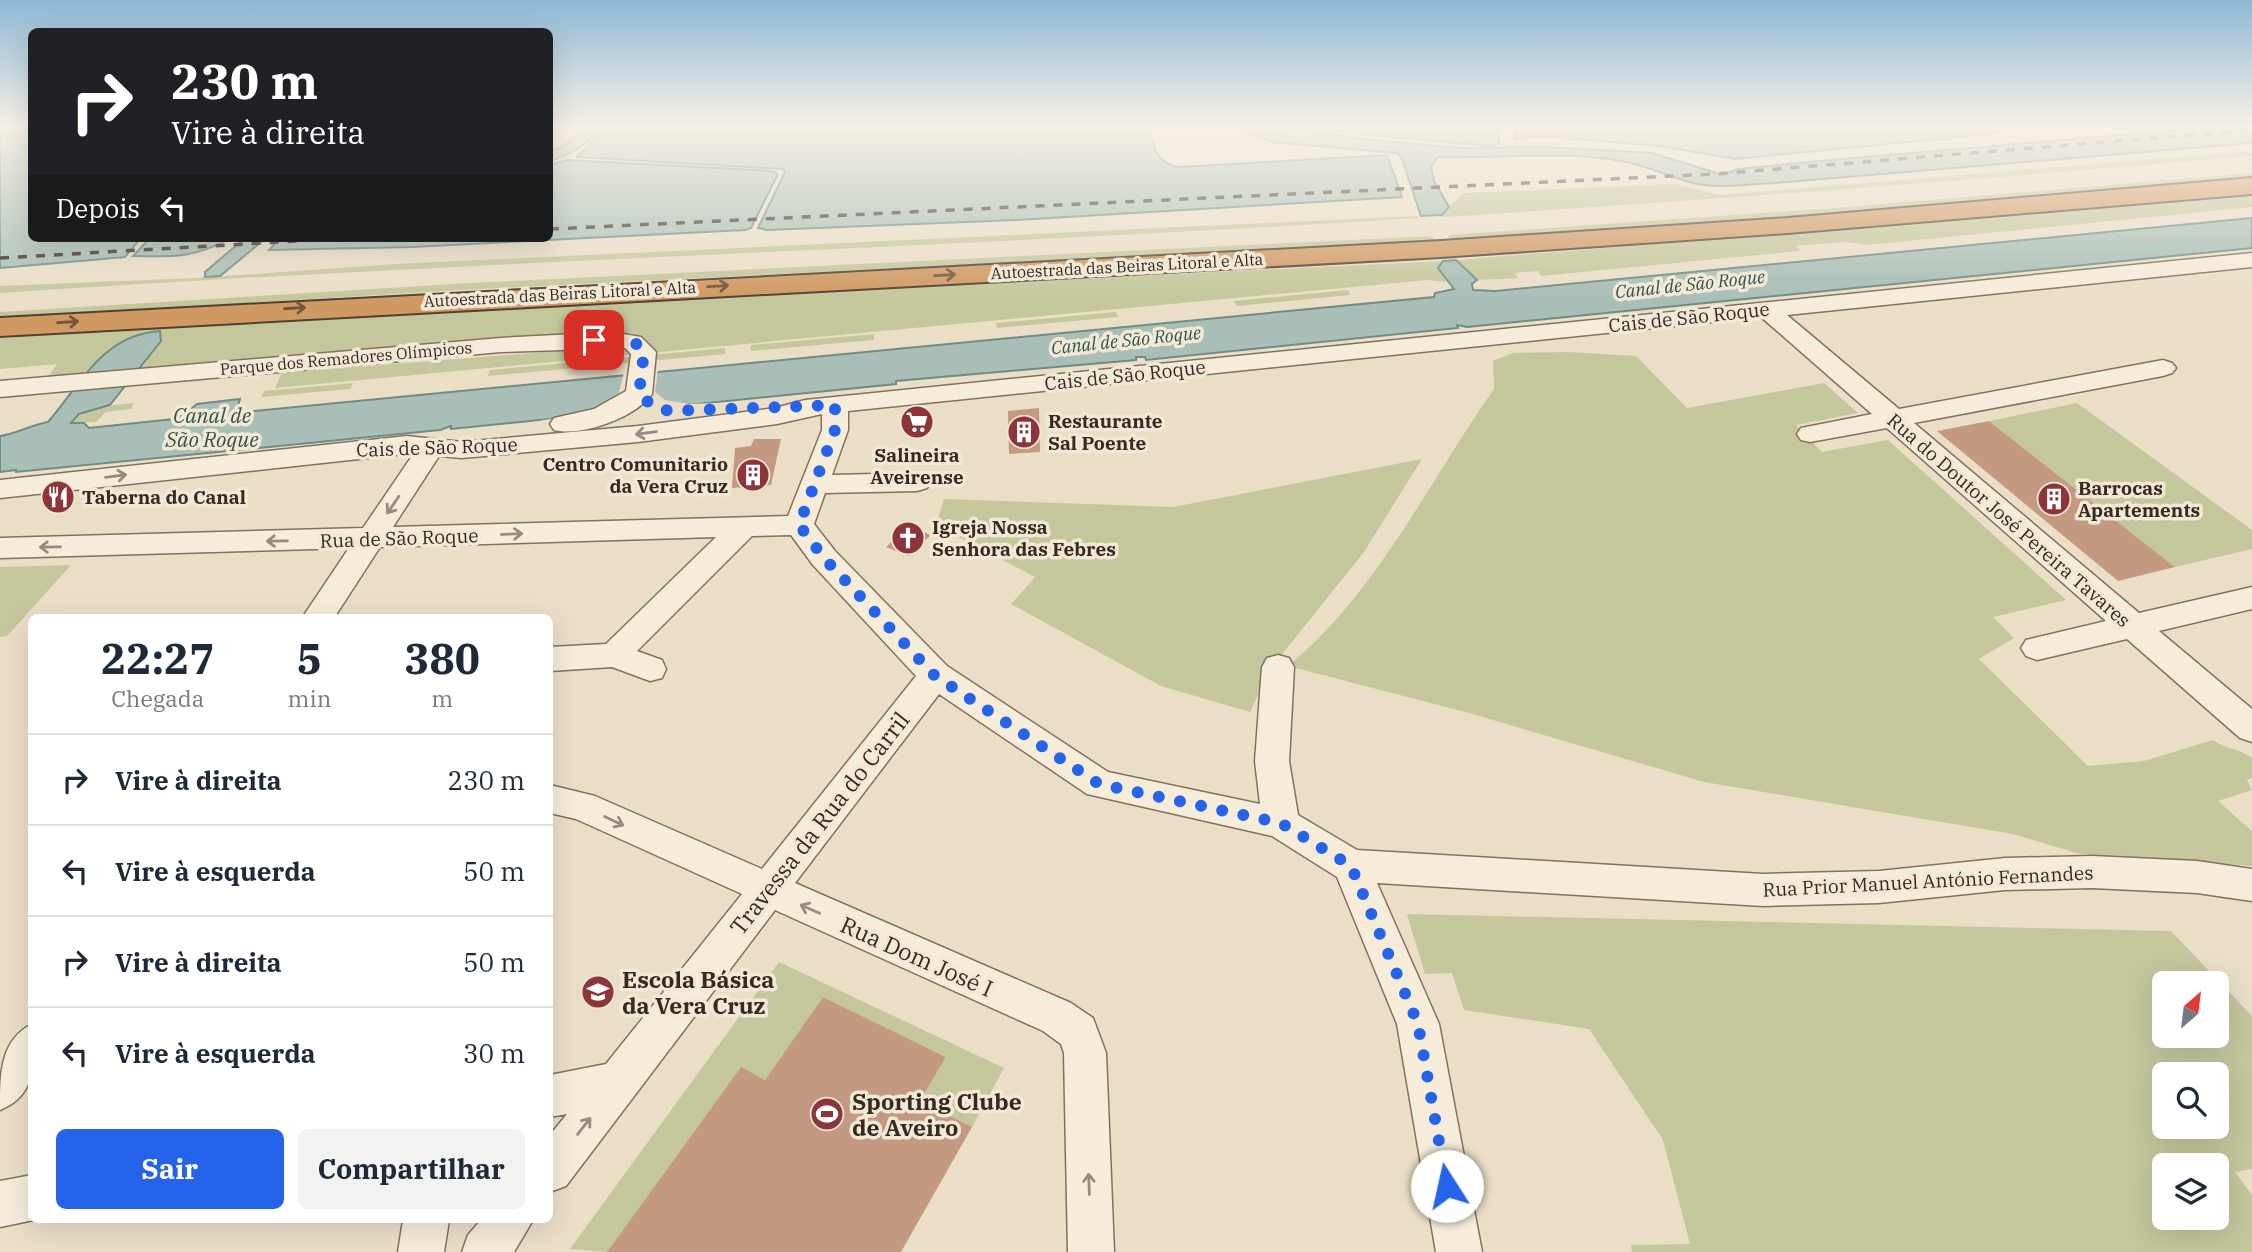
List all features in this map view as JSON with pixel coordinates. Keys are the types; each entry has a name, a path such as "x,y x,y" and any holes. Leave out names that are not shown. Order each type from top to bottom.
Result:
{"highway":[{"name":"Autoestrada das Beiras Litoral e Alta","path":"0,304 380,281 1320,235 1908,197 2064,183"},
{"name":"Autoestrada das Beiras Litoral e Alta","path":"0,327 370,303 1327,256 1932,216 2252,186"}],"street":[{"name":"Cais de São Roque","path":"0,489 407,444 431,449 462,450 638,434 777,416 805,408 2252,260"},
{"name":"Rua do Doutor José Pereira Tavares","path":"1766,309 2252,729"},
{"name":"Parque dos Remadores Olímpicos","path":"0,389 623,339 641,346 644,352 639,394"},
{"path":"1810,434 2164,368"},
{"path":"321,614 431,449 452,439 589,420 617,410 639,394 654,407 670,411 772,405 805,408"},
{"path":"835,405 835,430 799,525 824,558 934,675 1099,784 1281,823 1351,866 1418,1024 1459,1252"},
{"path":"815,484 917,482"},
{"name":"Rua de São Roque","path":"0,548 742,529 799,525"},
{"path":"614,655 742,529"},
{"path":"2037,648 2252,598"},
{"path":"553,659 614,655 650,669"},
{"path":"1278,667 1272,761 1281,823"},
{"name":"Travessa da Rua do Carril","path":"553,1166 934,675"},
{"name":"Rua Dom José I","path":"553,800 582,806 765,890 1057,1017 1078,1032 1085,1053 1091,1252"},
{"name":"Rua Prior Manuel António Fernandes","path":"1351,866 1763,891 1879,887 2005,874 2092,872 2197,877 2252,885"},
{"path":"0,1089 28,1050"},
{"path":"553,1095 618,1082"},
{"path":"0,1204 28,1199"},
{"path":"421,1252 426,1223"},
{"path":"485,1252 508,1223"}],"green space":[{"path":"1860,183 1916,183 1443,217 1441,214 1464,193 1674,184 1720,195"},
{"path":"2128,183 2200,183 1921,207 1450,241 1448,235 1848,207"},
{"path":"2252,196 2252,207 1867,245 1846,242 1796,246 1800,251 1541,276 1538,271 1515,273 1518,278 1477,280 1456,260"},
{"path":"1418,218 1241,229 354,272 0,293 0,286 196,278 395,264"},
{"path":"1432,236 1434,241 461,290 0,318 0,312 470,283"},
{"path":"1443,261 1438,268 1445,274 1446,282 1427,280 275,388 282,373 571,350 571,355 610,354 629,349 642,337 630,333 579,332 135,369 161,341 160,331 145,332 112,347 84,373 49,376 57,364 0,369 0,338 577,303"},
{"path":"1348,290 1350,295 1237,306 1234,301"},
{"path":"1116,312 1118,317 997,328 996,323"},
{"path":"874,334 874,340 751,351 751,345"},
{"path":"725,348 725,354 488,376 490,370"},
{"path":"1568,352 1636,356 1687,408 1824,383 1858,413 1796,425 1822,452 1888,440 2066,600 1993,617 2014,638 1979,659 2088,766 2144,761 2213,740 2252,758 2252,778 2247,780 2252,790 2218,801 2252,831 2252,866 2080,854 2013,834 1704,782 1469,713 1288,666 1320,637 1349,605 1400,535 1494,389 1493,361 1513,353"},
{"path":"353,383 350,389 261,397 264,391"},
{"path":"134,403 131,409 106,412 96,422 70,423 91,410"},
{"path":"2077,403 2252,530 2252,549 2175,567 1989,421"},
{"path":"1422,459 1364,552 1271,668 1250,712 1161,686 1011,604 1035,577 936,525 944,499 1173,507"},
{"path":"71,565 7,636 0,637 0,567"},
{"path":"1407,914 2171,931 2209,971 2152,971 2152,1048 2230,1048 2230,993 2252,1016 2252,1169 2235,1172 2252,1195 2252,1252 1632,1252 1631,1245 1690,1244 1663,1140 1589,1029 1464,1010 1452,973 1425,974"},
{"path":"779,962 1004,1068 972,1127 920,1101 946,1057 823,997 765,1080 741,1068 607,1252 570,1249"}],"water":[{"path":"0,183 28,183 28,242 138,242 125,257 0,268"},
{"path":"553,183 773,183 751,228 553,240"},
{"path":"779,183 1397,183 1402,197 1016,220 767,230 758,228"},
{"path":"1410,183 1435,183 1449,207 1442,215 1421,216"},
{"path":"1695,183 1767,183 1723,186"},
{"name":"Canal de São Roque","path":"2252,218 2252,248 0,472 0,436 48,422 108,352 140,334 160,331 161,341 110,405 79,414 71,423 84,423 89,428 174,419 184,415 197,404 240,399 237,408 244,412 1434,297 1435,293 1454,289 1438,268 1443,261 1456,260 1477,280 1472,284 1473,290 1496,291"},
{"path":"146,242 224,242 184,255 133,256"},
{"path":"240,242 261,242 220,276 205,277 205,272"},
{"path":"276,242 510,242 412,247 269,250"}],"pier":[{"path":"658,369 655,392 665,400 689,404 772,401 502,427 587,413 618,397 624,372"}],"building":[{"name":"Restaurante Sal Poente","path":"1039,408 1040,452 1009,454 1008,411"},
{"name":"Barrocas Apartements","path":"1989,421 2175,567 2118,581 1937,431"},
{"name":"Centro Comunitario da Vera Cruz","path":"754,439 781,439 771,485 732,488 735,448 751,446"},
{"path":"908,526 931,535 909,556 886,547"},
{"name":"Sporting Clube de Aveiro","path":"823,997 946,1057 920,1101 972,1127 901,1252 607,1252 741,1067 765,1080"}],"railway":[{"path":"553,229 1515,183"},
{"path":"0,258 280,242"}],"place":[{"name":"Salineira Aveirense","path":"917,422"},
{"name":"Restaurante Sal Poente","path":"1024,432"},
{"name":"Centro Comunitario da Vera Cruz","path":"753,475"},
{"name":"Taberna do Canal","path":"58,497"},
{"name":"Barrocas Apartements","path":"2054,499"},
{"name":"Igreja Nossa Senhora das Febres","path":"908,538"},
{"name":"Escola Básica da Vera Cruz","path":"598,992"},
{"name":"Sporting Clube de Aveiro","path":"827,1114"}],"route":[{"path":"594,340 623,339 641,346 644,352 639,394 654,407 670,411 689,411 772,405 805,408 835,405 835,430 799,525 824,558 934,675 1099,784 1281,823 1351,866 1418,1024 1447,1186"}]}
